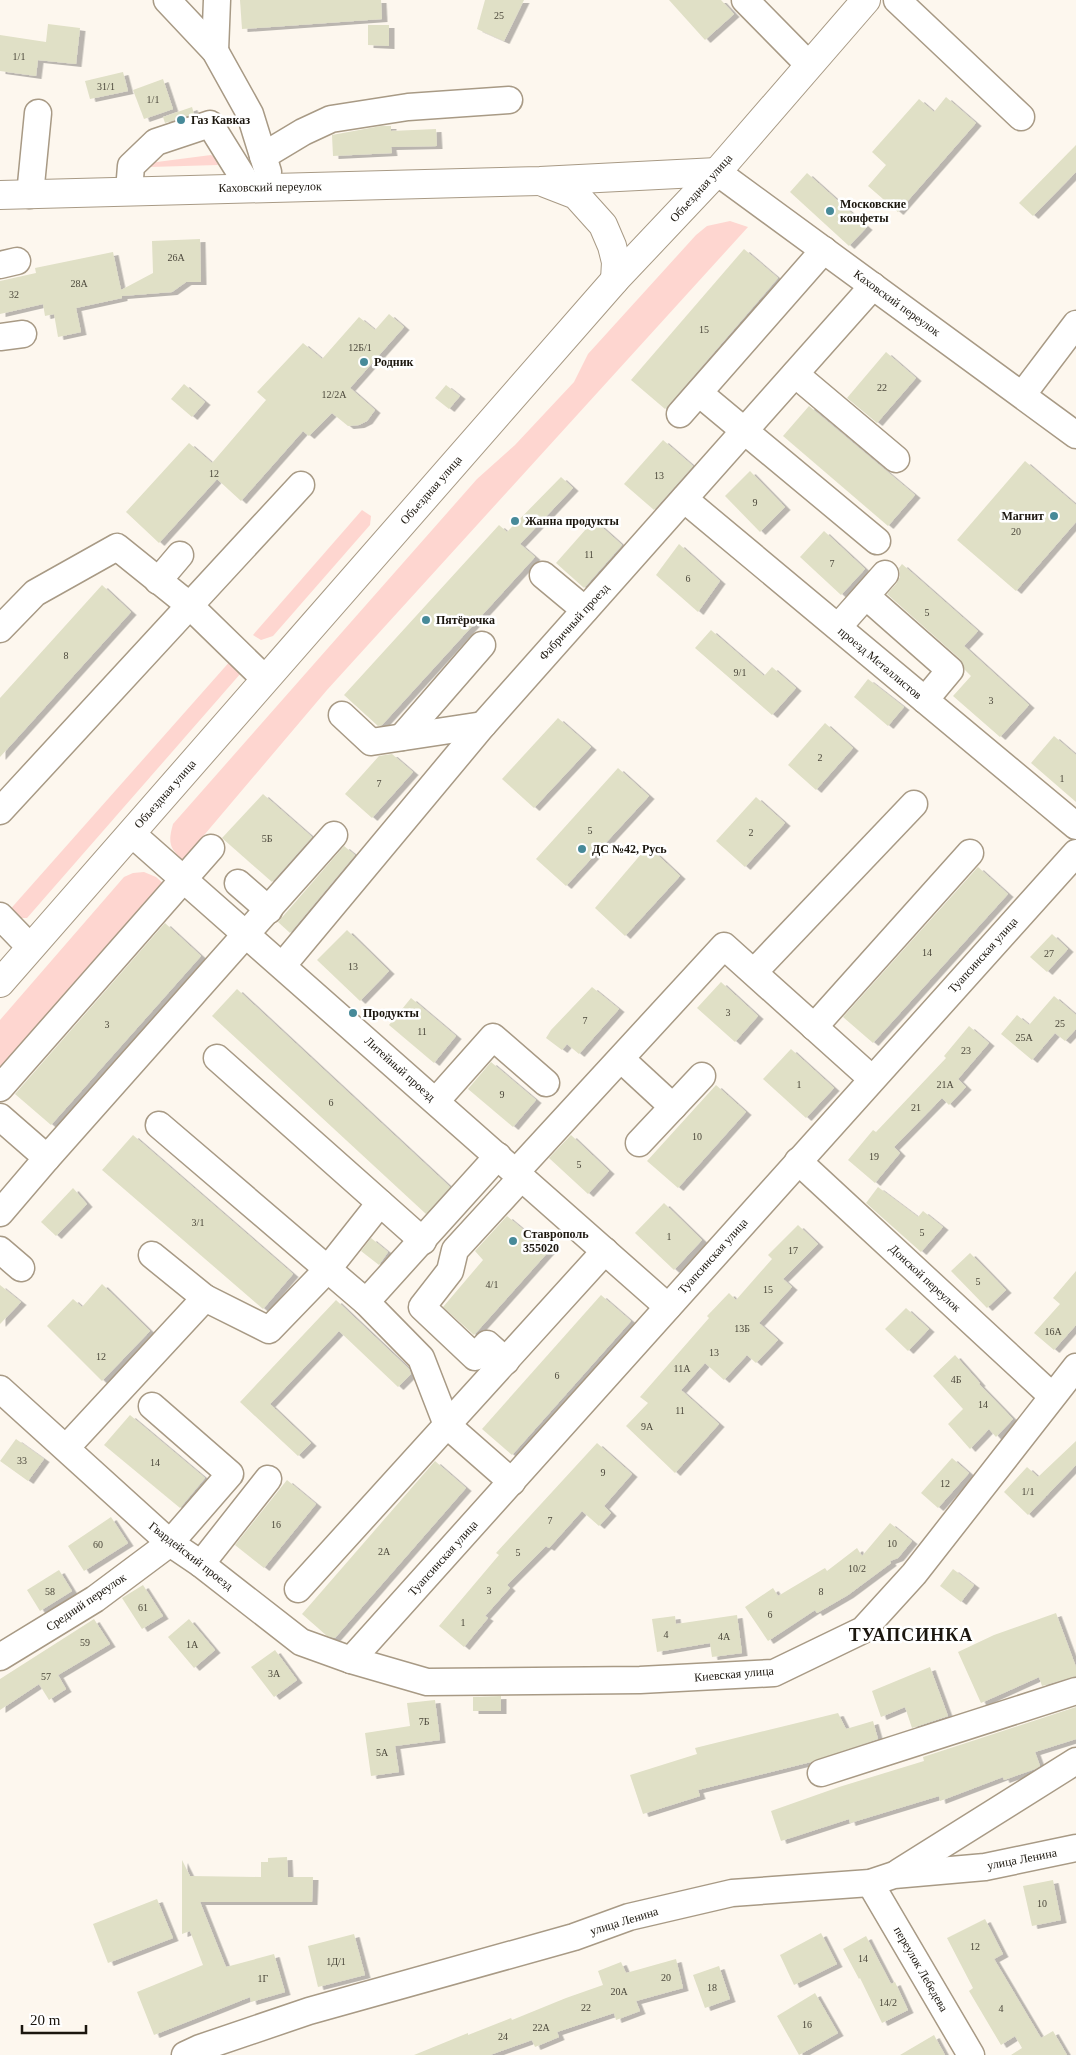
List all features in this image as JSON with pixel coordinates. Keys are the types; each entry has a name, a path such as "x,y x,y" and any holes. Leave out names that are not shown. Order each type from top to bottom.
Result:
{"main road":[{"name":"Объездная улица","path":"0,983 615,280 717,172 866,0"},
{"name":"Каховский переулок","path":"0,195 540,181 717,172"},
{"path":"540,181 576,195 602,225 612,246 616,262 615,280"}],"street":[{"path":"167,0 215,51 250,114 263,156 261,187"},
{"path":"215,51 216,0"},
{"path":"745,0 810,65"},
{"path":"897,0 1021,117"},
{"path":"263,156 303,132 331,119 408,107 508,100"},
{"path":"30,195 38,113"},
{"path":"129,191 132,166 156,142 210,124 261,187"},
{"name":"Каховский переулок","path":"717,172 1023,394 1076,435"},
{"path":"680,414 824,250"},
{"name":"Фабричный проезд","path":"282,965 483,725 873,286"},
{"path":"1023,394 1076,324"},
{"path":"795,374 896,459"},
{"path":"699,393 877,540"},
{"path":"0,811 301,485"},
{"name":"проезд Металлистов","path":"684,499 1076,826"},
{"path":"0,610 35,593 117,547 189,605 265,679"},
{"path":"158,581 180,555"},
{"path":"838,627 885,574"},
{"path":"542,575 585,610"},
{"path":"0,628 35,593"},
{"path":"866,596 950,670 925,700"},
{"path":"402,738 482,645"},
{"path":"342,715 371,742 483,725"},
{"path":"754,972 914,804"},
{"name":"Литейный проезд","path":"131,833 668,1307"},
{"path":"0,1213 334,836"},
{"path":"0,1088 211,848"},
{"path":"814,1027 970,853"},
{"name":"Туапсинская улица","path":"351,1660 871,1078 1076,853"},
{"path":"238,883 269,910"},
{"path":"0,916 30,947"},
{"path":"366,1302 423,1241 512,1168 621,1059 724,946 871,1078"},
{"path":"436,1101 493,1038 546,1083"},
{"path":"217,1058 423,1241"},
{"path":"621,1059 673,1106"},
{"path":"639,1143 702,1076"},
{"path":"0,1117 47,1158"},
{"path":"159,1125 366,1302 422,1358 447,1424 512,1482"},
{"name":"Донской переулок","path":"798,1161 1052,1396"},
{"path":"506,1361 487,1344 475,1357 422,1307 450,1271 455,1250 512,1168"},
{"path":"152,1255 205,1298 268,1330 327,1270 380,1204"},
{"path":"0,1250 21,1268"},
{"path":"298,1589 606,1251"},
{"path":"66,1448 205,1298"},
{"name":"Киевская улица","path":"351,1660 427,1682 640,1680 774,1672 863,1630 914,1574 1076,1367"},
{"name":"Гвардейский проезд","path":"0,1389 170,1543 201,1564 301,1642 351,1660"},
{"name":"Средний переулок","path":"0,1657 95,1599 170,1543 230,1474 152,1406"},
{"path":"201,1564 268,1479"},
{"path":"821,1773 1076,1691"},
{"path":"882,1879 1076,1761"},
{"name":"улица Ленина","path":"185,2055 200,2048 309,2011 574,1937 629,1917 732,1893 985,1867 1076,1848"},
{"name":"переулок Лебедева","path":"882,1879 970,2055"}],"shaded area":[{"path":"211,155 217,159 218,165 150,167 148,165 149,163"},
{"path":"730,221 748,227 327,690 183,860 172,848 170,836 173,824 477,479 515,445 574,382 588,354 696,235 707,226"},
{"path":"362,510 371,516 370,525 273,636 261,640 253,635"},
{"path":"232,659 241,673 27,918 17,918 7,913"},
{"path":"144,872 156,877 165,885 0,1076 0,1020 124,877 133,873"}],"building":[{"path":"240,0 381,0 382,19 242,29"},
{"path":"485,0 524,0 504,41 477,29"},
{"path":"669,0 721,0 734,14 705,40"},
{"path":"48,24 80,28 76,64 38,60 36,76 0,71 0,35 46,42"},
{"path":"368,25 389,25 389,46 368,45"},
{"path":"123,72 128,91 90,99 85,81"},
{"path":"163,79 173,109 144,119 133,90"},
{"path":"946,97 976,123 898,212 868,186 886,165 872,152 919,99 934,112"},
{"path":"192,107 194,114 165,123 163,117"},
{"path":"381,126 391,126 391,131 436,129 437,146 391,147 392,153 333,156 332,135"},
{"path":"1076,145 1076,172 1033,216 1019,203"},
{"path":"807,173 867,227 849,246 790,192"},
{"path":"200,239 201,282 186,282 172,292 122,296 122,298 76,308 81,332 58,337 54,314 45,316 43,304 0,314 0,281 36,273 35,268 113,252 121,290 153,273 152,241"},
{"path":"744,249 778,278 665,409 631,380"},
{"path":"389,314 404,327 350,388 375,410 367,421 359,425 348,426 332,413 309,436 303,431 241,501 217,479 159,543 126,512 189,443 212,463 266,400 257,392 303,343 322,359 359,317 375,330"},
{"path":"886,352 916,378 877,423 847,398"},
{"path":"184,384 205,402 192,417 171,399"},
{"path":"446,385 460,396 449,409 435,398"},
{"path":"809,406 915,495 888,526 783,436"},
{"path":"663,440 693,466 654,510 624,484"},
{"path":"1025,461 1076,505 1076,522 1016,591 957,540"},
{"path":"750,471 785,507 760,532 725,496"},
{"path":"561,477 573,488 520,544 535,557 382,725 378,726 344,695 499,525 507,532"},
{"path":"594,520 622,545 584,588 556,563"},
{"path":"824,531 865,569 841,595 800,557"},
{"path":"679,544 720,581 698,612 656,575"},
{"path":"902,564 978,631 964,646 1029,705 1000,737 953,696 971,676 965,670 960,659 887,594 900,577 899,568"},
{"path":"102,585 131,612 0,757 0,698"},
{"path":"711,630 764,676 772,667 796,688 772,715 695,648"},
{"path":"868,679 904,707 888,726 854,697"},
{"path":"558,718 591,747 534,808 502,779"},
{"path":"825,723 853,748 816,790 788,765"},
{"path":"1054,736 1076,755 1076,802 1031,763"},
{"path":"392,754 413,772 372,818 345,794 379,756"},
{"path":"618,768 649,796 566,886 536,859"},
{"path":"263,794 312,837 272,882 222,838"},
{"path":"756,797 785,823 745,867 716,841"},
{"path":"344,846 355,855 290,933 278,922"},
{"path":"648,846 680,876 625,936 595,908"},
{"path":"978,867 1008,894 873,1043 843,1017"},
{"path":"165,923 201,956 51,1125 15,1094"},
{"path":"347,930 389,971 360,1001 317,960"},
{"path":"1052,934 1068,949 1047,972 1030,957"},
{"path":"721,982 758,1016 735,1042 697,1008"},
{"path":"592,987 619,1009 579,1054 567,1044 562,1050 546,1038 551,1030"},
{"path":"237,989 450,1187 426,1214 212,1016"},
{"path":"1054,996 1076,1015 1076,1029 1065,1041 1055,1033 1032,1060 1001,1034 1017,1015 1029,1025"},
{"path":"411,998 456,1036 434,1063 389,1025"},
{"path":"969,1026 989,1043 958,1079 966,1087 949,1105 942,1098 894,1147 900,1153 875,1183 848,1160 873,1130 876,1132 946,1058 944,1056"},
{"path":"791,1049 834,1088 806,1118 763,1079"},
{"path":"491,1062 536,1100 513,1127 468,1089"},
{"path":"716,1085 746,1112 678,1188 647,1161"},
{"path":"133,1135 293,1274 263,1309 102,1170"},
{"path":"571,1135 609,1171 588,1194 549,1158"},
{"path":"878,1187 918,1217 923,1211 943,1227 921,1252 866,1203"},
{"path":"73,1188 87,1204 56,1236 41,1222"},
{"path":"664,1203 702,1240 674,1270 635,1233"},
{"path":"507,1216 549,1251 474,1335 443,1307 483,1260 475,1251"},
{"path":"798,1225 818,1244 783,1279 792,1287 759,1323 778,1340 756,1363 747,1355 724,1380 705,1363 681,1390 719,1424 675,1473 626,1426 648,1403 640,1397 709,1318 707,1316 729,1293 736,1300 772,1259 768,1255"},
{"path":"371,1238 388,1252 379,1265 361,1251"},
{"path":"970,1253 1006,1290 987,1308 951,1271"},
{"path":"1076,1271 1076,1325 1054,1350 1034,1333 1060,1304 1053,1298"},
{"path":"102,1284 150,1331 102,1381 47,1326 73,1299 82,1307"},
{"path":"0,1285 21,1302 0,1324"},
{"path":"601,1295 631,1321 512,1455 482,1429"},
{"path":"336,1300 409,1369 411,1374 398,1387 339,1331 270,1404 311,1443 298,1456 240,1402"},
{"path":"906,1308 929,1329 908,1351 885,1329"},
{"path":"955,1355 979,1384 1013,1419 996,1437 989,1429 970,1449 948,1424 963,1409 933,1376"},
{"path":"130,1415 205,1478 180,1508 104,1445"},
{"path":"16,1439 44,1459 28,1481 0,1461"},
{"path":"1076,1441 1076,1465 1028,1515 1004,1492 1027,1467 1038,1477"},
{"path":"597,1443 632,1474 604,1506 611,1513 599,1526 582,1511 549,1548 546,1546 507,1585 510,1588 485,1616 488,1618 464,1647 439,1626 499,1555 496,1553"},
{"path":"952,1458 969,1473 938,1508 921,1493"},
{"path":"435,1461 466,1488 335,1638 327,1636 302,1614"},
{"path":"287,1480 316,1504 264,1568 235,1545"},
{"path":"111,1517 128,1543 84,1571 68,1546"},
{"path":"890,1523 912,1541 898,1558 890,1561 891,1563 848,1595 817,1613 815,1610 768,1641 745,1607 773,1588 778,1596 825,1568 827,1571 857,1548 862,1556"},
{"path":"953,1569 974,1585 961,1602 940,1586"},
{"path":"59,1570 72,1591 40,1611 27,1590"},
{"path":"143,1585 163,1616 142,1629 122,1598"},
{"path":"1056,1613 1076,1667 1076,1676 1042,1686 1039,1677 981,1703 958,1652 994,1635"},
{"path":"737,1615 742,1653 712,1657 710,1643 657,1652 652,1619 675,1616 676,1624"},
{"path":"94,1619 110,1644 58,1675 66,1689 49,1700 39,1684 0,1710 0,1679"},
{"path":"189,1619 215,1650 194,1668 168,1637"},
{"path":"275,1650 297,1680 274,1697 251,1667"},
{"path":"930,1667 948,1716 912,1728 905,1707 881,1717 872,1691"},
{"path":"501,1696 501,1711 473,1711 473,1697"},
{"path":"435,1700 440,1740 395,1746 399,1772 371,1776 365,1733 410,1726 407,1703"},
{"path":"1076,1707 1076,1739 1035,1752 1040,1766 1035,1769 1004,1780 1003,1777 940,1801 939,1796 850,1823 849,1819 781,1841 771,1811 839,1787 924,1761 923,1757"},
{"path":"838,1713 846,1729 873,1721 878,1739 811,1762 698,1790 700,1796 643,1814 630,1775 697,1754 695,1748"},
{"path":"287,1857 288,1877 313,1877 312,1902 200,1902 226,1967 274,1954 285,1992 251,2002 250,1997 154,2035 137,1992 203,1965 190,1931 182,1934 182,1860 190,1876 261,1877 261,1862 268,1862 268,1858"},
{"path":"1053,1880 1061,1920 1032,1926 1023,1886"},
{"path":"157,1899 173,1938 108,1963 93,1924"},
{"path":"985,1919 1003,1954 994,1959 1041,2038 1053,2031 1067,2055 1011,2055 1022,2048 1015,2036 1001,2045 969,1991 973,1988 947,1938"},
{"path":"821,1933 837,1964 794,1985 780,1955"},
{"path":"354,1934 365,1975 318,1987 308,1946"},
{"path":"866,1936 891,1984 895,1982 908,2010 882,2023 860,1978 843,1949"},
{"path":"676,1959 683,1988 636,2001 640,2011 616,2020 614,2013 557,2032 559,2037 535,2047 532,2040 490,2055 414,2055 468,2033 468,2035 511,2018 512,2020 603,1985 598,1971 621,1962 626,1973"},
{"path":"719,1966 730,1999 705,2008 693,1975"},
{"path":"815,1993 838,2033 799,2055 777,2016"},
{"path":"934,2035 945,2055 900,2055"}],"place":[{"name":"Газ Кавказ","path":"181,120"},
{"name":"Московские конфеты","path":"830,211"},
{"name":"Родник","path":"364,362"},
{"name":"Магнит","path":"1054,516"},
{"name":"Жанна продукты","path":"515,521"},
{"name":"Пятёрочка","path":"426,620"},
{"name":"ДС №42, Русь","path":"582,849"},
{"name":"Продукты","path":"353,1013"},
{"name":"Ставрополь 355020","path":"513,1241"}],"district":[{"name":"ТУАПСИНКА","path":"911,1635"}]}
